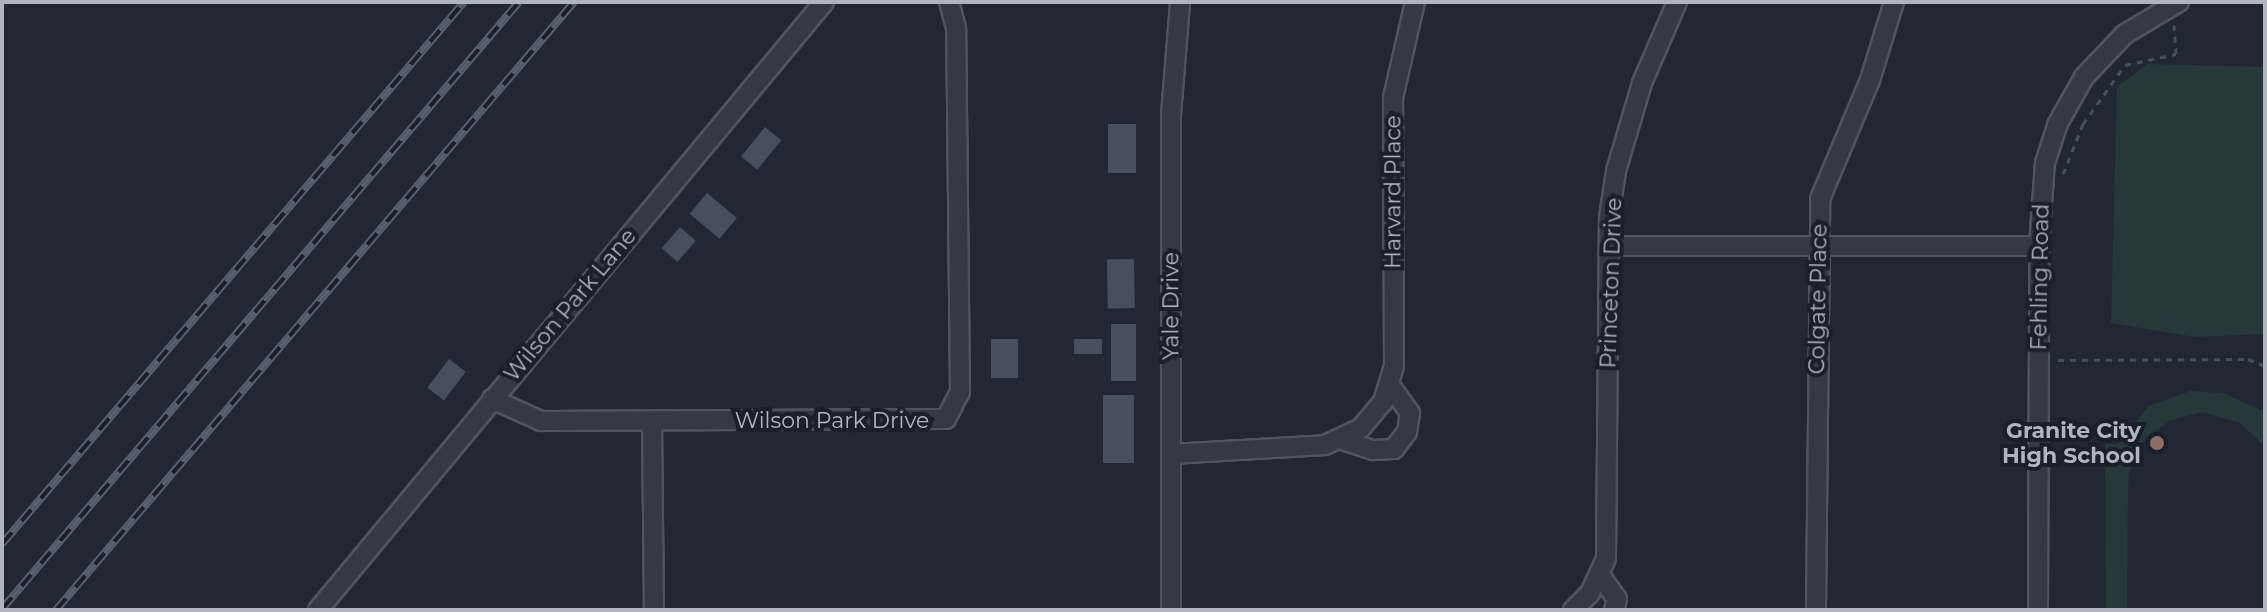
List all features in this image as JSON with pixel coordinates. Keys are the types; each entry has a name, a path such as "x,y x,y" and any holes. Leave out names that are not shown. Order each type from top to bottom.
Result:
{"street":[{"name":"Wilson Park Lane","path":"318,610 824,2"},
{"name":"Wilson Park Drive","path":"492,399 541,421 927,423 954,411 960,392 958,73 956,28 949,2"},
{"name":"Yale Drive","path":"1171,610 1171,115 1180,2"},
{"name":"Harvard Place","path":"1171,454 1301,450 1342,440 1373,417 1390,385 1393,98 1415,2"},
{"name":"Princeton Drive","path":"1573,610 1600,575 1607,536 1609,246 1614,186 1627,127 1677,2"},
{"name":"Colgate Place","path":"1816,610 1818,247 1824,183 1870,80 1894,2"},
{"name":"Fehling Road","path":"2038,610 2039,246 2045,163 2068,102 2125,34 2176,4"},
{"path":"1609,246 2039,246"},
{"name":"Harvard Place","path":"1342,440 1373,450 1394,449 1407,432 1410,413 1390,385"},
{"path":"652,421 654,610"},
{"path":"1600,575 1617,599 1614,610"}],"path":[{"path":"2061,179 2083,124 2125,65 2176,54 2176,4"},
{"path":"2058,360 2248,359 2265,366"}],"shaded area":[{"path":"2147,64 2265,67 2265,334 2195,337 2111,323 2117,87"},
{"path":"2190,391 2223,393 2263,411 2265,446 2240,423 2203,412 2171,420 2146,438 2130,469 2128,487 2127,610 2106,610 2105,444 2117,444 2149,406"}],"building":[{"path":"1108,124 1136,124 1136,173 1108,173"},
{"path":"765,127 781,140 757,170 741,157"},
{"path":"707,193 737,218 720,239 690,214"},
{"path":"680,227 696,241 677,262 662,248"},
{"path":"1107,259 1134,259 1135,308 1108,308"},
{"path":"1111,324 1136,324 1136,381 1111,381"},
{"path":"991,339 1018,339 1018,378 991,378"},
{"path":"1074,339 1102,339 1102,354 1074,354"},
{"path":"449,359 466,372 444,400 427,388"},
{"path":"1103,395 1134,395 1134,463 1103,463"}],"railway":[{"path":"2,544 464,2"},
{"path":"2,609 519,2"},
{"path":"56,610 574,2"}],"place":[{"name":"Granite City High School","path":"2157,443"}]}
